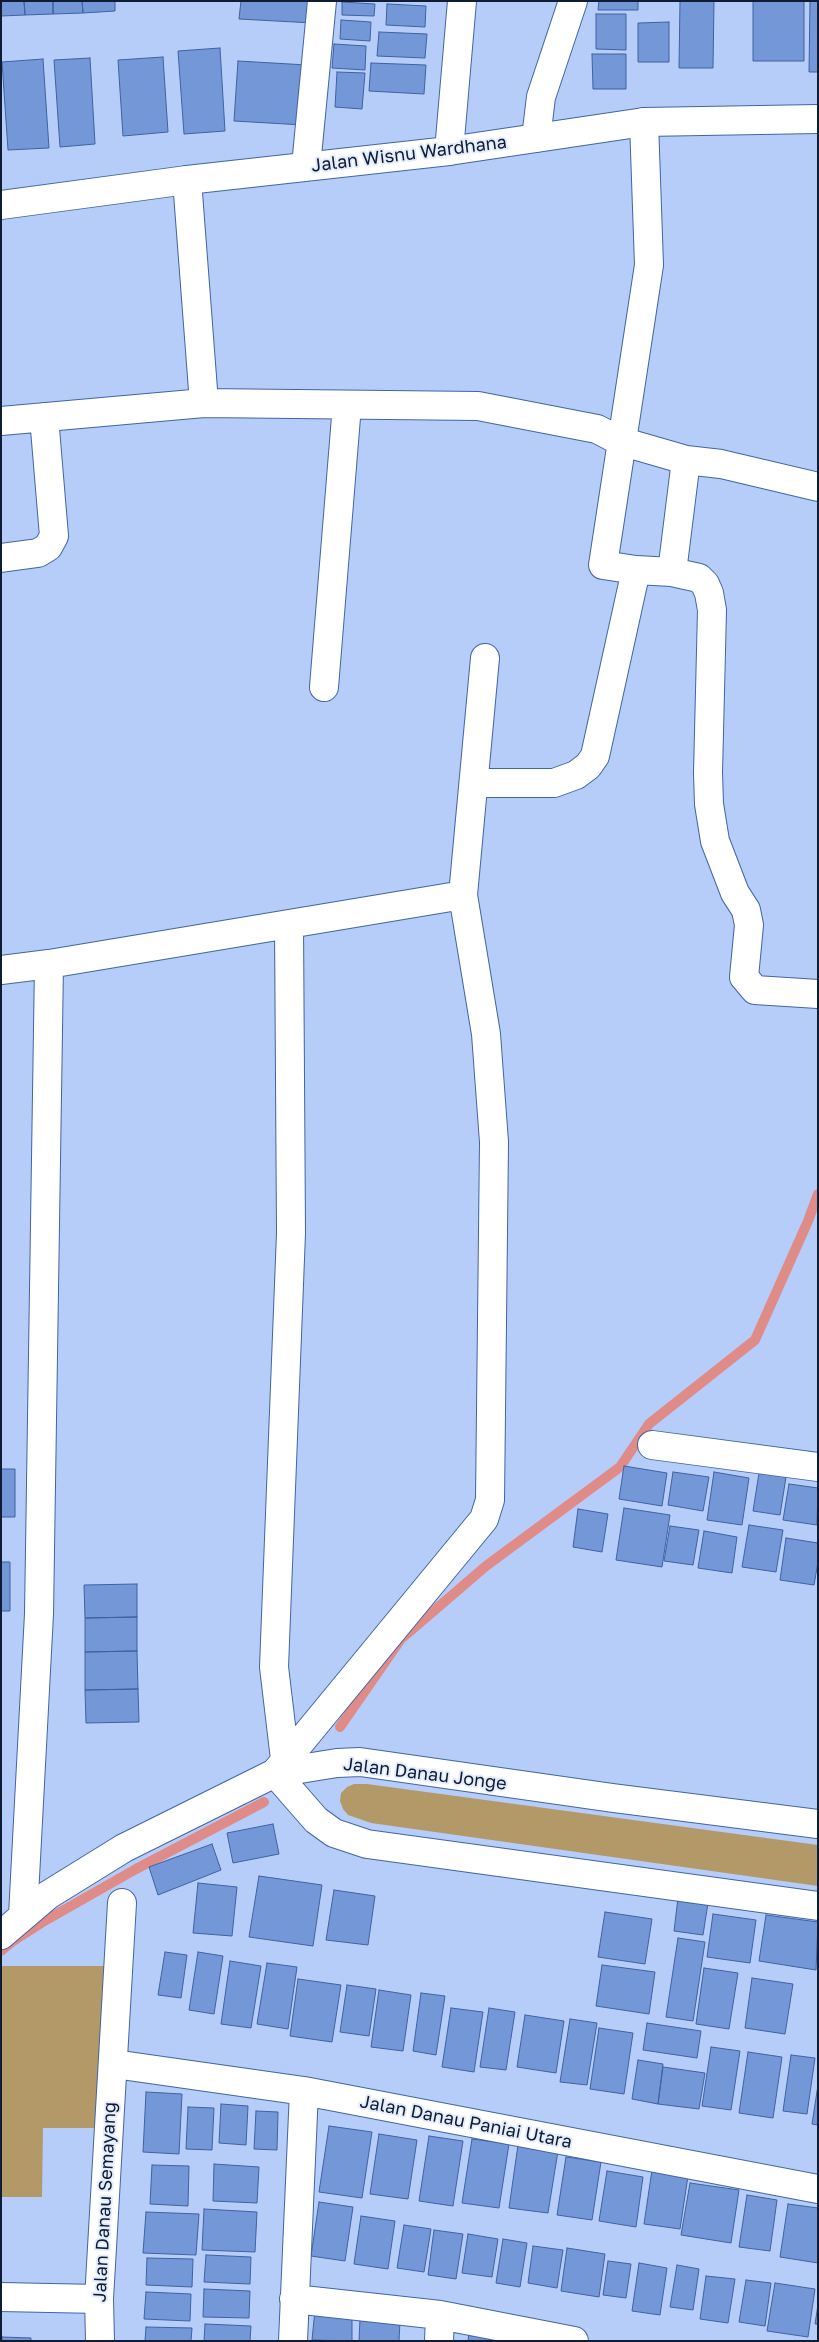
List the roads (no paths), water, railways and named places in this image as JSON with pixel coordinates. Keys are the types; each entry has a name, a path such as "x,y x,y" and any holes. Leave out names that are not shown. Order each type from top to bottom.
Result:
{"street":[{"path":"306,166 322,1"},
{"path":"449,150 462,1"},
{"path":"536,138 541,97 573,1"},
{"name":"Jalan Wisnu Wardhana","path":"1,205 187,180 449,150 644,122 818,119"},
{"path":"644,122 649,265 640,335 620,441 603,565 636,570 672,572 698,578 705,584 709,593 712,610 709,804 715,841 735,893 746,910 749,925 744,977 755,990 818,994"},
{"path":"187,180 204,403"},
{"path":"1,421 204,403 478,406 597,429 620,441 686,460 721,464 818,487"},
{"path":"324,687 346,405"},
{"path":"1,558 38,553 48,547 54,536 44,417"},
{"path":"672,572 686,460"},
{"path":"474,783 554,783 576,775 588,766 596,756 636,570"},
{"path":"1,1935 48,1895 124,1848 280,1766 484,1519 490,1500 494,1142 486,1034 463,895 485,658"},
{"path":"1,970 49,964 463,895"},
{"path":"289,924 291,1232 274,1667 280,1766 316,1820 334,1833 368,1844 818,1906"},
{"path":"23,1915 39,1614 49,964"},
{"path":"652,1446 818,1467"},
{"name":"Jalan Danau Jonge","path":"280,1766 360,1762 613,1798 818,1824"},
{"name":"Jalan Danau Semayang","path":"100,2341 99,2299 122,1903"},
{"name":"Jalan Danau Paniai Utara","path":"114,2064 304,2091 818,2189"},
{"path":"293,2341 304,2091"},
{"path":"1,2297 99,2299"},
{"path":"294,2300 440,2328 574,2341"}],"waterway":[{"path":"340,1727 401,1639 486,1566 620,1467 649,1424 755,1340 808,1221 818,1194"},
{"path":"1,1951 41,1923 136,1869 264,1802"}]}
